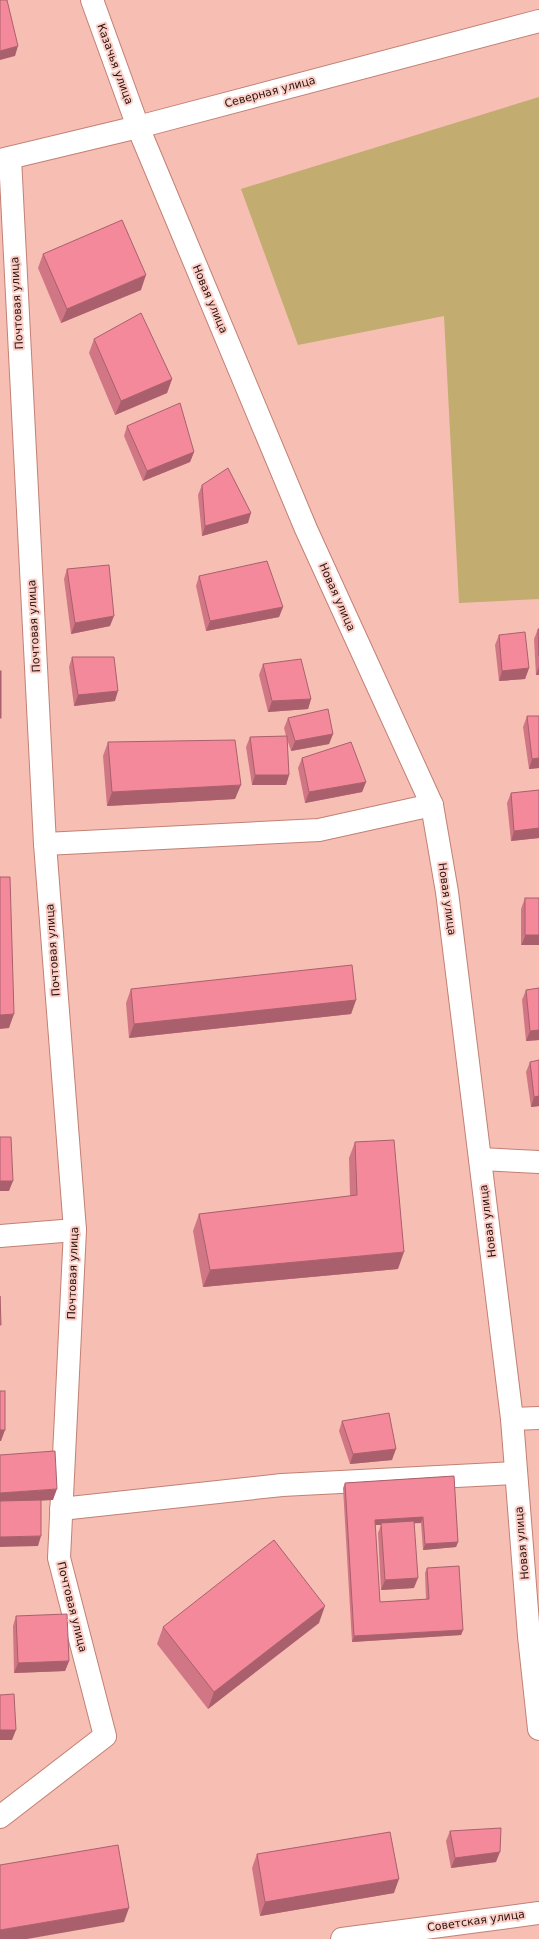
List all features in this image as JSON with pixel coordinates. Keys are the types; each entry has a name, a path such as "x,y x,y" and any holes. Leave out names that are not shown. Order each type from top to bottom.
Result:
{"street":[{"name":"Казачья улица","path":"92,0 138,127"},
{"name":"Северная улица","path":"5,159 138,127 539,21"},
{"name":"Новая улица","path":"138,127 306,529 432,805 447,892 512,1420 516,1473 534,1636 539,1729"},
{"name":"Почтовая улица","path":"0,1817 105,1736 59,1558 75,1230 45,844 5,159"},
{"path":"45,844 319,830 432,805"},
{"path":"480,1159 539,1162"},
{"path":"0,1236 75,1230"},
{"path":"512,1420 539,1418"},
{"path":"61,1509 282,1485 516,1473"},
{"name":"Советская улица","path":"342,1939 539,1913"}],"shaded area":[{"path":"539,97 539,599 459,603 444,316 298,345 241,189"}],"building":[{"path":"0,0 7,0 18,46 0,51"},
{"path":"122,220 146,275 67,309 43,254"},
{"path":"141,313 172,379 121,401 94,339"},
{"path":"180,403 194,452 147,471 127,426"},
{"path":"228,468 251,513 205,526 202,485"},
{"path":"267,561 283,607 210,621 199,576"},
{"path":"109,565 114,616 75,623 67,569"},
{"path":"538,629 539,629 539,656"},
{"path":"525,632 529,668 502,671 499,635"},
{"path":"72,657 114,657 118,691 78,695"},
{"path":"301,659 311,699 272,701 263,664"},
{"path":"1,671 1,718 0,718"},
{"path":"328,709 333,734 295,741 288,718"},
{"path":"527,716 539,716 539,758 532,759"},
{"path":"287,736 289,775 255,775 250,737"},
{"path":"235,740 241,785 112,792 108,742"},
{"path":"351,742 366,782 309,792 302,758"},
{"path":"539,790 539,828 514,831 511,793"},
{"path":"0,877 10,877 14,1014 0,1015"},
{"path":"525,898 539,898 539,935 525,935"},
{"path":"352,965 356,1000 134,1024 131,989"},
{"path":"539,988 539,1030 530,1031 526,990"},
{"path":"539,1060 539,1096 534,1097 530,1062"},
{"path":"0,1137 11,1137 13,1181 0,1181"},
{"path":"394,1140 404,1252 210,1270 199,1214 357,1195 355,1142"},
{"path":"0,1296 1,1325 0,1325"},
{"path":"0,1391 5,1391 5,1430 0,1430"},
{"path":"389,1413 396,1449 353,1454 342,1421"},
{"path":"55,1451 57,1489 0,1493 0,1455"},
{"path":"454,1476 458,1542 425,1544 423,1517 375,1520 380,1602 429,1599 427,1568 459,1566 463,1630 354,1636 345,1483"},
{"path":"41,1500 41,1536 0,1537 0,1501"},
{"path":"414,1521 418,1578 385,1580 381,1523"},
{"path":"274,1540 325,1606 214,1692 163,1627"},
{"path":"67,1614 69,1661 18,1663 16,1616"},
{"path":"14,1694 16,1730 0,1730 0,1695"},
{"path":"501,1828 500,1852 455,1858 450,1831"},
{"path":"390,1832 399,1879 265,1902 257,1854"},
{"path":"118,1845 129,1908 0,1930 0,1865"}]}
